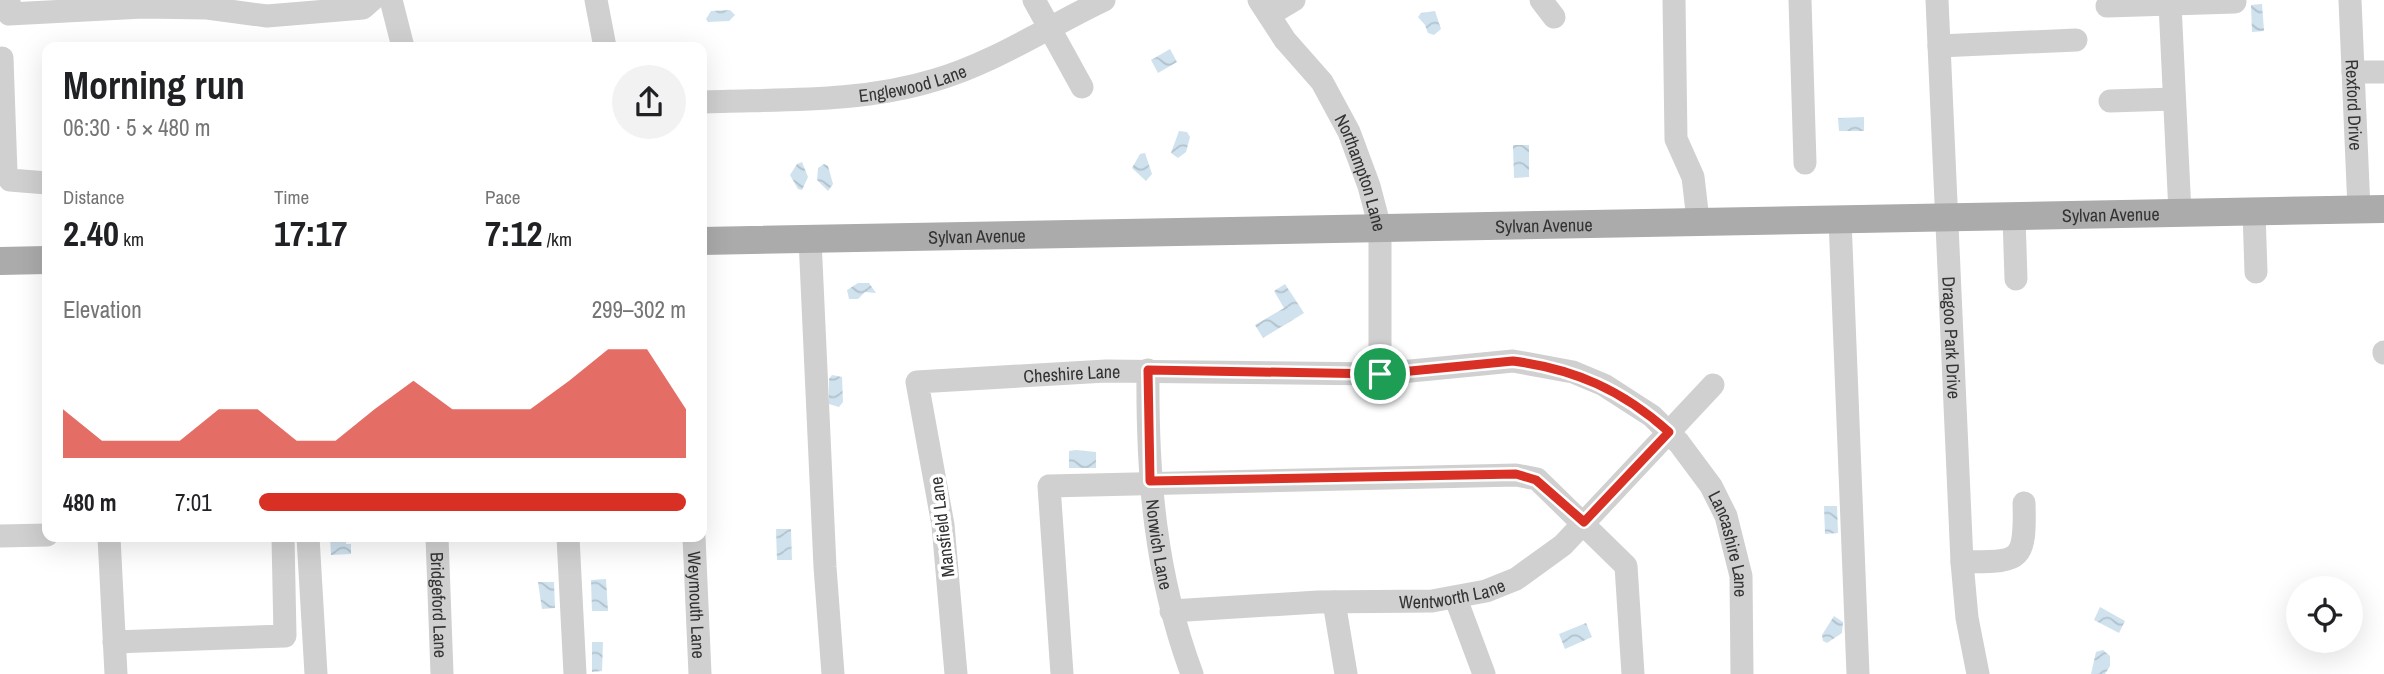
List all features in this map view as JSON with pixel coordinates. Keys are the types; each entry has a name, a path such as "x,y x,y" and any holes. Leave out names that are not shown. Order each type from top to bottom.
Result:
{"main road":[{"name":"Sylvan Avenue","path":"707,242 1698,220 1946,219 2372,209"},
{"path":"0,261 42,260"}],"street":[{"path":"9,0 9,14 143,7 207,8 267,16 363,8 372,0"},
{"path":"391,0 402,42"},
{"path":"596,0 604,42"},
{"path":"1034,0 1082,87"},
{"name":"Englewood Lane","path":"707,102 860,97 900,90 975,65 1104,0"},
{"path":"1264,7 1294,0"},
{"path":"1674,0 1676,139 1693,177 1698,220"},
{"path":"1800,0 1805,163"},
{"name":"Dragoo Park Drive","path":"1937,0 1962,562 1967,618 1978,674"},
{"name":"Rexford Drive","path":"2350,0 2353,72 2372,209"},
{"path":"2107,6 2235,2"},
{"path":"2169,4 2180,213"},
{"name":"Northampton Lane","path":"1264,7 1285,40 1322,82 1349,132 1380,228 1380,374"},
{"path":"1939,46 2076,40"},
{"path":"2,58 6,173 10,180 42,183"},
{"path":"2353,72 2384,72"},
{"path":"2110,101 2174,99"},
{"path":"2254,212 2256,272"},
{"path":"2014,217 2016,279"},
{"path":"1840,219 1858,674"},
{"path":"810,239 825,567 833,674"},
{"name":"Cheshire Lane","path":"917,382 1015,374 1148,370 1380,374 1513,361 1545,365 1604,385 1629,399 1669,432"},
{"name":"Norwich Lane","path":"1148,370 1150,481 1159,560 1171,611 1192,674"},
{"name":"Mansfield Lane","path":"917,382 943,525 956,674"},
{"name":"Wentworth Lane","path":"1171,611 1335,602 1457,599 1516,579 1541,564 1584,522 1713,385"},
{"name":"Lancashire Lane","path":"1669,432 1711,486 1736,547 1741,576 1742,674"},
{"path":"1062,674 1049,486 1150,481 1516,474 1536,480 1584,522 1626,566 1633,674"},
{"path":"1962,562 2009,561 2020,553 2025,538 2024,503"},
{"path":"0,536 42,535"},
{"path":"109,542 116,674"},
{"path":"114,642 285,636 283,542"},
{"path":"308,542 316,674"},
{"name":"Bridgeford Lane","path":"437,542 442,674"},
{"path":"568,542 575,674"},
{"name":"Weymouth Lane","path":"694,542 700,674"},
{"path":"1457,599 1484,674"},
{"path":"1335,602 1346,674"}],"water":[{"path":"2262,4 2264,31 2252,32 2251,5"},
{"path":"730,10 735,15 729,21 708,22 706,19 711,11"},
{"path":"1435,11 1441,29 1434,35 1428,33 1418,17 1421,13"},
{"path":"1170,49 1177,62 1158,73 1151,60"},
{"path":"1864,117 1864,131 1839,131 1838,118"},
{"path":"1179,131 1187,132 1190,137 1186,152 1178,158 1171,153"},
{"path":"1513,145 1529,145 1529,177 1514,178"},
{"path":"1145,153 1152,174 1146,181 1132,168 1140,154"},
{"path":"802,162 808,177 802,190 798,189 790,175 797,164"},
{"path":"824,164 828,166 833,184 828,191 817,180 818,168"},
{"path":"858,283 869,283 876,293 865,292 858,299 849,299 847,290"},
{"path":"1285,284 1304,313 1263,338 1255,325 1284,308 1274,291"},
{"path":"832,375 842,377 843,402 839,407 829,404 829,379"},
{"path":"1069,451 1096,452 1096,468 1069,468"},
{"path":"1824,506 1837,506 1838,533 1825,534"},
{"path":"776,529 791,529 792,560 777,560"},
{"path":"330,542 351,544 351,554 331,555"},
{"path":"606,579 608,611 592,611 591,580"},
{"path":"538,582 554,582 555,608 542,609"},
{"path":"2100,607 2125,621 2119,633 2094,620"},
{"path":"1834,616 1843,622 1842,633 1827,643 1823,641 1822,635"},
{"path":"1586,623 1592,637 1565,649 1559,634"},
{"path":"592,642 603,642 602,671 592,672"},
{"path":"2103,650 2110,656 2110,666 2105,674 2091,674 2096,652"}],"route":[{"path":"1513,361 1545,365 1573,372 1604,385 1629,399 1669,432 1584,522 1536,480 1516,474 1150,481 1148,370 1380,374 1513,361"}]}
